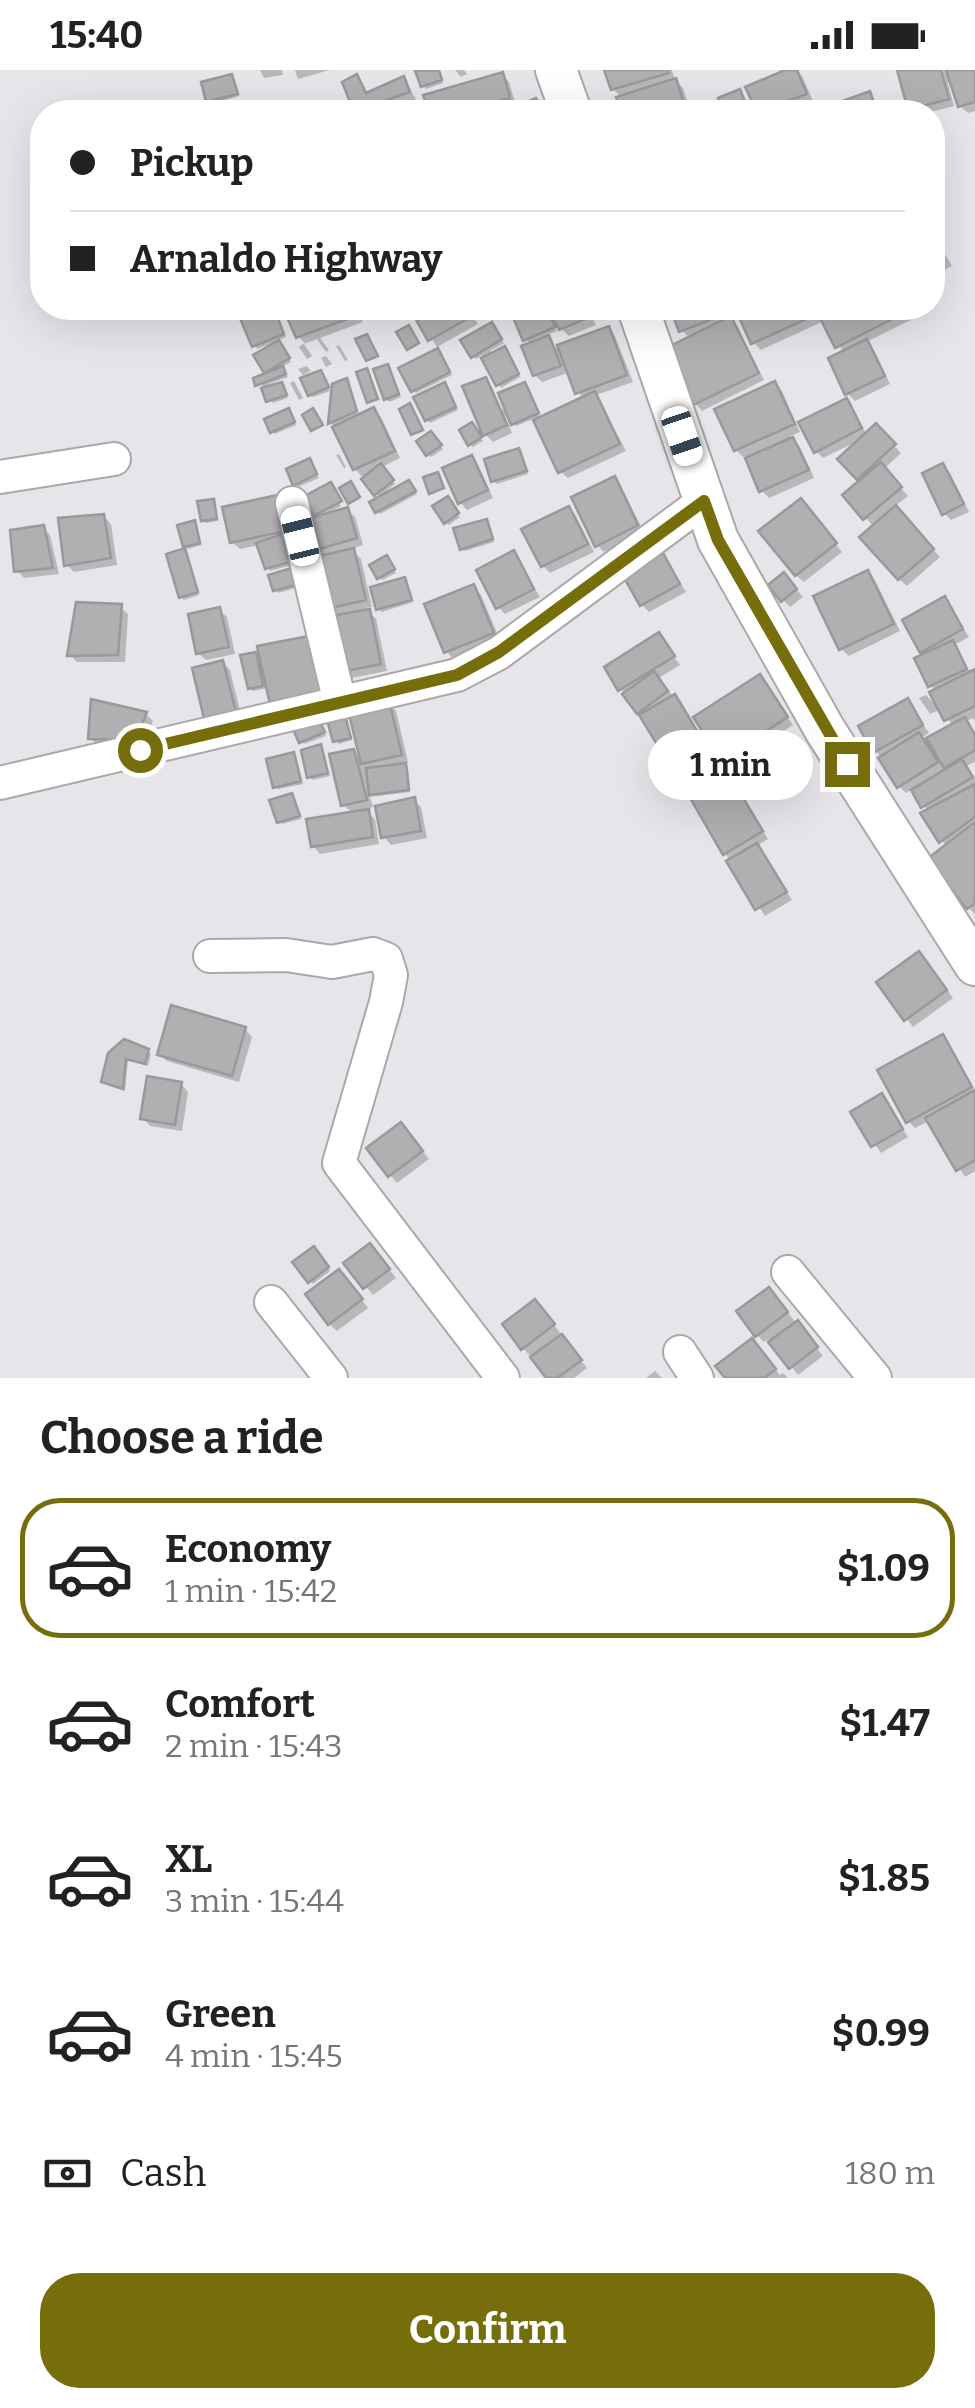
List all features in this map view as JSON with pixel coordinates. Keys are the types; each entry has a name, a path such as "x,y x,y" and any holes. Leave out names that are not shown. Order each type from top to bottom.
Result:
{"main road":[{"path":"556,70 566,100"},
{"path":"642,320 718,540 826,730 975,965"}],"street":[{"path":"0,477 114,459"},
{"path":"0,782 457,675 499,652 704,501"},
{"path":"292,503 340,703"},
{"path":"210,956 286,955 332,962 373,954 386,959 391,974 386,1002 339,1164 503,1378"},
{"path":"788,1272 858,1372"},
{"path":"271,1302 330,1378"}],"building":[{"path":"439,70 442,80 421,87 415,71"},
{"path":"604,70 668,70 669,73 611,90"},
{"path":"785,70 797,70 807,94 790,100 751,100 745,87"},
{"path":"897,70 941,70 949,99 905,100"},
{"path":"946,70 975,70 975,102 958,107"},
{"path":"503,72 510,98 425,100 423,95"},
{"path":"232,74 238,94 206,100 201,82"},
{"path":"357,74 366,93 404,76 410,92 388,100 349,100 342,82"},
{"path":"676,78 683,100 617,100 616,97"},
{"path":"740,89 744,100 719,100"},
{"path":"870,91 873,100 845,100"},
{"path":"241,320 279,320 284,334 252,347"},
{"path":"288,320 345,320 296,338"},
{"path":"416,320 465,320 428,341"},
{"path":"514,320 552,320 555,327 523,341"},
{"path":"554,320 583,320 559,330"},
{"path":"674,320 710,320 679,332"},
{"path":"723,320 733,320 759,373 693,405 664,349"},
{"path":"740,320 804,320 751,344"},
{"path":"821,320 890,320 835,348"},
{"path":"492,322 502,339 471,358 460,340"},
{"path":"409,325 419,343 407,350 396,332"},
{"path":"609,326 627,375 575,394 557,345"},
{"path":"367,334 378,356 366,361 355,339"},
{"path":"549,335 561,366 533,376 521,346"},
{"path":"867,339 885,376 845,395 828,358"},
{"path":"279,340 290,358 264,373 253,355"},
{"path":"505,346 519,374 496,386 481,358"},
{"path":"438,348 450,372 411,392 398,368"},
{"path":"388,364 399,394 384,400 373,369"},
{"path":"283,366 286,374 255,386 253,378"},
{"path":"367,368 378,399 367,403 356,372"},
{"path":"321,370 329,387 308,396 300,378"},
{"path":"486,377 507,425 483,436 462,386"},
{"path":"347,378 357,411 328,424 332,384"},
{"path":"775,381 795,424 734,451 714,409"},
{"path":"282,382 287,395 266,402 261,388"},
{"path":"445,382 456,407 425,421 413,397"},
{"path":"525,382 539,413 511,425 498,393"},
{"path":"595,391 620,444 558,473 533,420"},
{"path":"847,398 862,428 814,453 798,422"},
{"path":"410,403 423,430 411,435 399,409"},
{"path":"374,407 395,451 353,470 332,427"},
{"path":"289,408 295,422 270,433 264,419"},
{"path":"313,408 323,425 311,431 302,415"},
{"path":"472,422 482,437 468,446 459,430"},
{"path":"876,423 896,444 857,480 837,459"},
{"path":"431,431 442,445 426,456 416,441"},
{"path":"793,437 809,470 759,492 745,458"},
{"path":"519,448 527,471 491,482 484,459"},
{"path":"472,455 488,490 458,504 442,468"},
{"path":"310,458 317,474 293,486 286,469"},
{"path":"881,462 902,487 863,520 842,495"},
{"path":"381,463 394,480 374,496 361,479"},
{"path":"943,463 964,504 942,515 922,473"},
{"path":"438,472 444,488 429,494 423,477"},
{"path":"615,476 638,525 595,547 571,497"},
{"path":"409,480 416,491 375,513 369,502"},
{"path":"351,481 360,497 348,504 339,488"},
{"path":"331,482 342,501 307,519 297,500"},
{"path":"282,494 290,530 230,543 222,507"},
{"path":"448,496 459,513 444,524 432,506"},
{"path":"801,498 837,543 795,576 758,531"},
{"path":"214,499 217,519 201,521 197,501"},
{"path":"896,505 934,549 898,580 859,537"},
{"path":"569,506 588,544 541,567 521,529"},
{"path":"348,507 357,538 313,551 304,520"},
{"path":"104,514 111,558 64,566 58,518"},
{"path":"487,519 493,539 460,550 453,528"},
{"path":"195,520 200,543 183,547 177,525"},
{"path":"44,525 53,568 14,572 10,530"},
{"path":"282,534 290,562 265,569 256,543"},
{"path":"185,548 198,592 179,598 166,554"},
{"path":"354,548 366,600 322,610 311,558"},
{"path":"514,550 534,589 496,609 476,570"},
{"path":"662,551 680,584 640,606 622,574"},
{"path":"387,555 395,569 377,579 369,565"},
{"path":"298,566 303,583 273,591 268,575"},
{"path":"868,570 894,624 839,650 813,596"},
{"path":"784,572 797,589 781,602 768,585"},
{"path":"405,577 412,600 376,610 370,587"},
{"path":"474,584 494,633 444,653 424,604"},
{"path":"945,596 963,629 920,653 902,620"},
{"path":"76,602 122,604 118,655 67,656"},
{"path":"220,607 229,647 196,654 188,614"},
{"path":"370,609 381,664 336,673 325,617"},
{"path":"659,632 675,656 618,691 604,667"},
{"path":"319,634 333,697 271,709 257,646"},
{"path":"953,640 967,669 928,687 914,658"},
{"path":"256,652 263,686 248,689 240,655"},
{"path":"223,660 238,720 206,727 192,668"},
{"path":"975,669 975,706 944,721 929,692"},
{"path":"654,671 668,691 637,714 622,694"},
{"path":"760,674 788,717 721,760 693,717"},
{"path":"675,694 712,756 677,777 639,715"},
{"path":"908,698 923,725 873,753 858,726"},
{"path":"91,699 147,712 136,740 88,739"},
{"path":"389,700 402,755 361,764 348,710"},
{"path":"342,704 351,738 333,742 324,709"},
{"path":"965,717 975,735 975,750 944,768 926,738"},
{"path":"318,718 325,732 299,743 293,729"},
{"path":"919,732 938,762 897,788 878,758"},
{"path":"321,744 328,773 307,778 301,750"},
{"path":"354,749 367,800 341,806 329,754"},
{"path":"294,752 301,781 273,788 266,759"},
{"path":"962,759 973,777 921,808 911,790"},
{"path":"406,763 409,790 369,795 366,768"},
{"path":"724,766 763,831 723,855 685,789"},
{"path":"975,784 975,817 939,843 920,813"},
{"path":"292,793 300,816 277,823 269,800"},
{"path":"415,797 421,831 381,838 375,806"},
{"path":"369,809 373,837 311,847 306,819"},
{"path":"975,822 975,903 967,909 927,859"},
{"path":"757,843 787,892 755,910 726,861"},
{"path":"919,951 947,990 904,1021 876,982"},
{"path":"171,1005 246,1027 232,1076 157,1055"},
{"path":"943,1034 972,1087 906,1123 877,1070"},
{"path":"124,1039 149,1049 145,1064 126,1059 123,1089 101,1082 108,1053"},
{"path":"147,1076 182,1082 175,1125 140,1119"},
{"path":"975,1090 975,1160 956,1171 925,1118"},
{"path":"882,1093 903,1129 871,1147 850,1112"},
{"path":"401,1122 423,1151 388,1177 366,1148"},
{"path":"370,1243 390,1269 363,1289 343,1263"},
{"path":"314,1246 329,1267 308,1283 292,1262"},
{"path":"339,1269 363,1299 328,1325 305,1294"},
{"path":"769,1287 788,1312 755,1337 736,1311"},
{"path":"535,1299 555,1324 521,1350 502,1324"},
{"path":"798,1320 818,1347 789,1369 768,1342"},
{"path":"562,1334 582,1360 557,1378 546,1378 530,1357"},
{"path":"752,1338 776,1369 764,1378 725,1378 715,1366"}],"route":[{"path":"140,750 457,675 499,652 704,501 718,540 847,764"}]}
